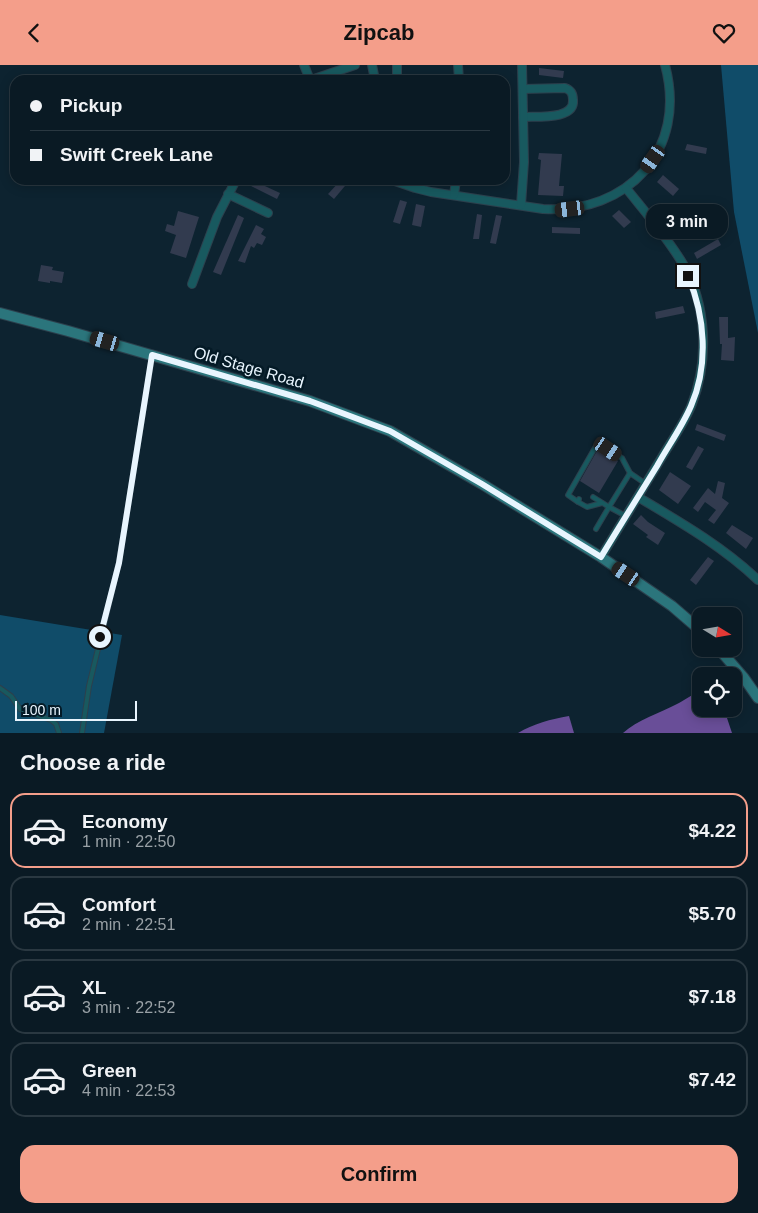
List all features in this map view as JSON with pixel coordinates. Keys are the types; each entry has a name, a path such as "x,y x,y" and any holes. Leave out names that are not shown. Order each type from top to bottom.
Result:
{"main road":[{"name":"Old Stage Road","path":"0,313 310,401 390,431 482,484 601,557 659,596 692,624"},
{"path":"726,657 744,677 758,698"}],"street":[{"path":"325,75 355,65"},
{"path":"521,205 524,162 522,65"},
{"path":"406,185 454,195 559,210 599,202 626,188 646,169 653,159 666,130 670,105 670,91 665,65"},
{"path":"523,89 565,88 570,90 574,103 571,110 564,114 523,117"},
{"path":"192,284 217,217 233,185"},
{"path":"454,195 455,185"},
{"path":"601,557 691,406 700,377 702,358 703,339 698,303 683,264 626,188"},
{"path":"228,194 268,213"},
{"path":"638,497 705,537 758,580"}],"lane":[{"path":"82,733 89,686 119,563 152,355"},
{"path":"602,503 587,507 579,500 568,495 575,486 596,446 601,445 622,459 630,473 646,484"},
{"path":"596,529 630,473"},
{"path":"593,497 626,516"},
{"path":"0,688 10,696 20,709 51,720 56,724 59,733"}],"shaded area":[{"path":"721,65 758,65 758,333 734,212"},
{"path":"0,615 122,635 104,733 0,733"},
{"path":"692,696 692,717 727,717 732,733 623,733 642,720"},
{"path":"569,716 574,733 518,733 542,722"}],"building":[{"path":"539,68 564,71 563,78 539,75"},
{"path":"687,144 707,148 706,154 685,150"},
{"path":"539,153 562,154 559,186 564,186 563,196 538,195 541,160 538,159"},
{"path":"663,175 679,189 673,196 657,182"},
{"path":"263,185 280,193 277,199 251,186"},
{"path":"336,185 346,185 334,199 328,194"},
{"path":"400,200 407,202 400,224 393,222"},
{"path":"416,204 425,206 421,227 412,225"},
{"path":"619,210 631,222 624,228 612,216"},
{"path":"178,211 199,217 186,258 170,253 176,235 165,231 167,224 174,226"},
{"path":"477,214 482,215 479,239 473,239"},
{"path":"238,215 244,218 221,275 213,272"},
{"path":"496,215 502,216 496,244 490,243"},
{"path":"256,225 264,229 261,234 266,237 262,245 257,243 254,248 251,246 245,263 238,261"},
{"path":"552,227 580,228 580,234 552,233"},
{"path":"718,239 721,245 697,259 694,253"},
{"path":"41,265 53,267 52,270 64,272 62,283 38,281"},
{"path":"683,306 685,313 656,319 655,312"},
{"path":"719,317 728,317 728,338 735,337 734,361 721,360 722,344 720,344"},
{"path":"697,424 726,435 724,441 695,430"},
{"path":"698,446 704,449 692,470 686,467"},
{"path":"598,449 618,461 599,493 580,481"},
{"path":"670,472 691,486 678,504 659,490"},
{"path":"718,481 725,483 722,498 729,503 714,524 708,520 716,510 705,502 698,512 693,508 708,488 715,494"},
{"path":"641,515 665,533 658,545 646,537 648,535 633,524"},
{"path":"732,525 753,538 746,549 726,533"},
{"path":"708,557 714,561 696,585 690,580"}],"route":[{"path":"100,637 119,563 152,355 310,401 390,431 482,484 601,557 672,440 696,393 700,377 703,339 698,303 688,276"}]}
